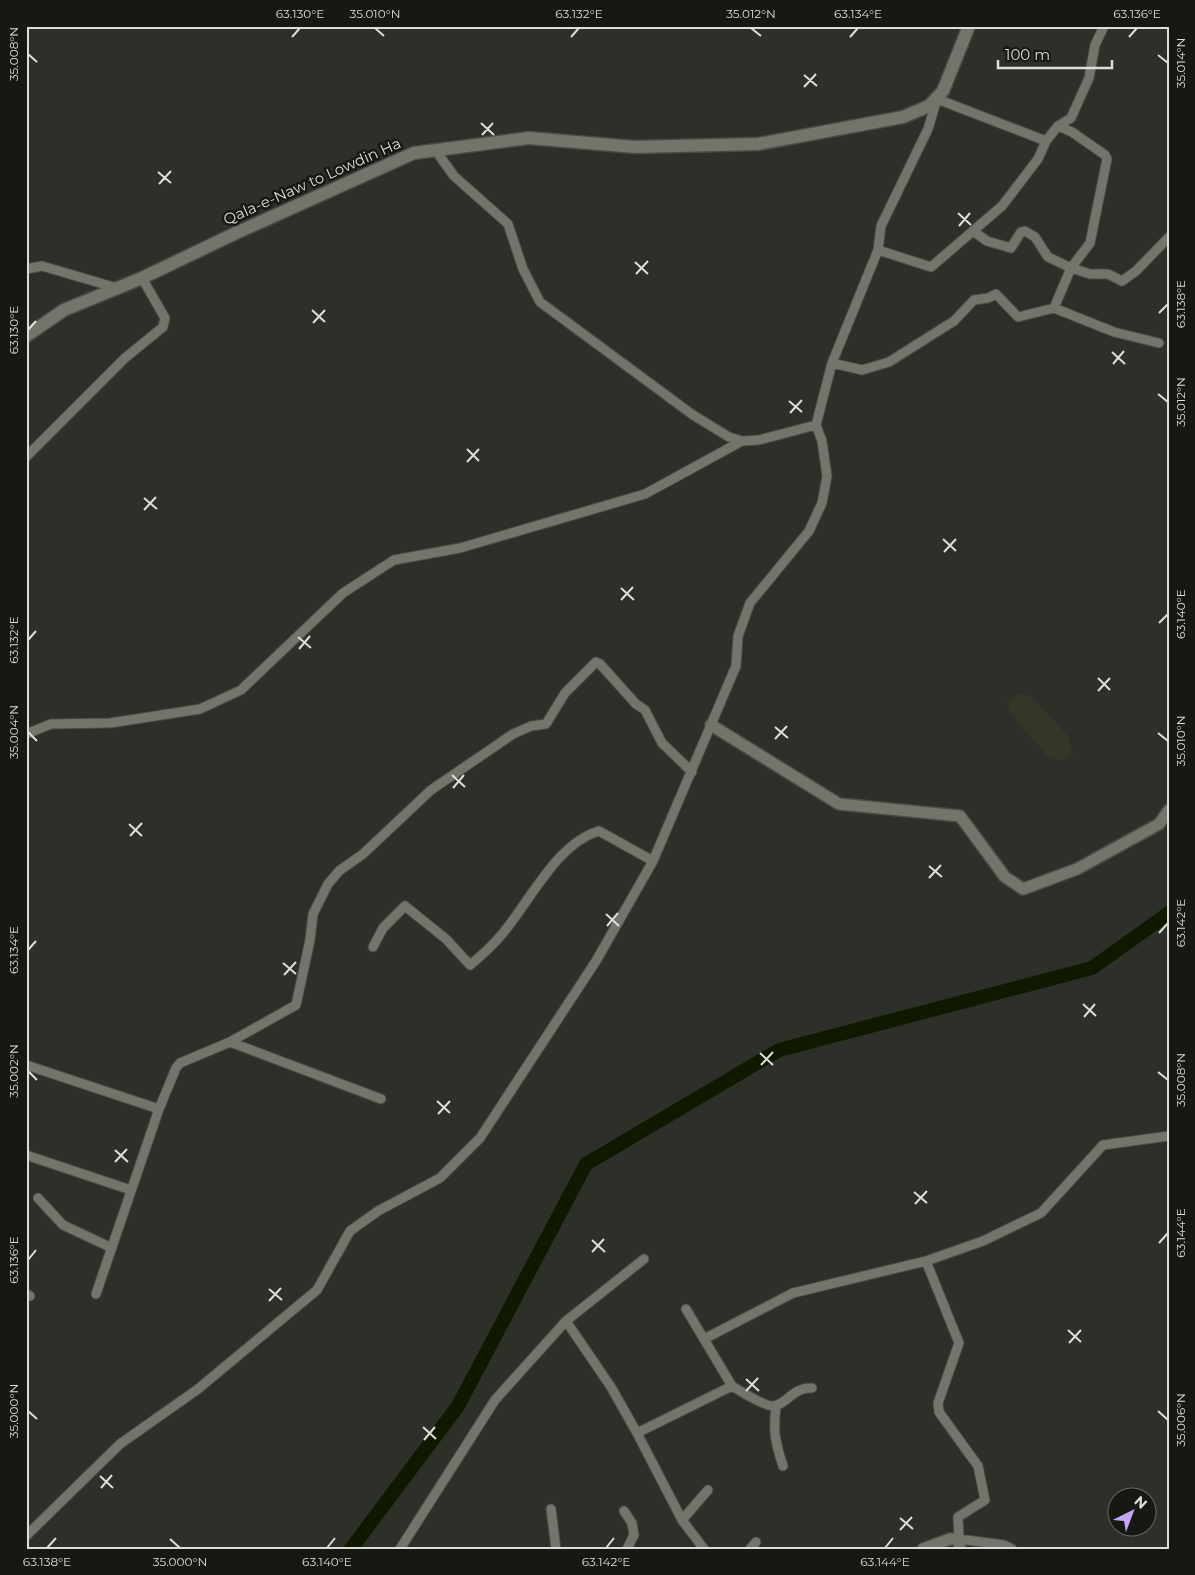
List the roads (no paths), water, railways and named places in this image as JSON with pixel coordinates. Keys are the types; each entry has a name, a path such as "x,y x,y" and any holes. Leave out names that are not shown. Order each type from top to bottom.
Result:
{"main road":[{"path":"937,99 943,91 969,26"},
{"name":"Qala-e-Naw to Lowdin Ha","path":"26,336 64,310 142,278 236,233 414,153 529,138 635,147 758,144 902,117 929,106 937,99"}],"street":[{"path":"878,250 931,267 1002,206 1038,160 1046,141 1058,126 1071,118 1089,78 1095,45 1103,26"},
{"path":"26,1536 120,1444 198,1389 317,1290 350,1231 378,1211 440,1178 480,1138 596,961 653,861 736,666 738,636 750,603 809,531 822,503 827,476 822,440 816,425 832,363 878,250 881,226 928,129 937,99 1046,141"},
{"path":"1054,308 1071,268 1090,243 1107,157 1072,132 1058,126"},
{"path":"436,151 454,176 508,224 523,269 540,302 693,415 729,437 742,441 758,440 816,425"},
{"path":"973,231 987,241 1007,248 1013,246 1022,232 1025,231 1035,237 1048,257 1071,268 1090,274 1108,274 1122,281 1136,272 1169,237"},
{"path":"26,269 42,266 117,288"},
{"path":"26,457 125,358 163,327 165,318 142,278"},
{"path":"832,363 862,370 889,362 954,321 974,300 988,298 996,294 1018,317 1054,308 1114,332 1159,343"},
{"path":"26,734 51,724 110,723 200,709 241,690 343,593 394,560 460,548 645,494 742,441"},
{"path":"96,1294 159,1109 176,1068 180,1064 230,1042 296,1005 310,940 313,914 328,884 339,871 363,854 431,790 513,734 531,726 546,724 565,693 592,664 600,664 636,704 645,710 662,743 692,772"},
{"path":"711,725 839,804 960,816 1005,877 1023,889 1077,869 1159,824 1169,810"},
{"path":"374,947 384,925 405,906 446,939 470,965 503,933 550,868 587,835 599,831 653,861"},
{"path":"230,1042 381,1099"},
{"path":"26,1065 159,1109"},
{"path":"704,1339 793,1293 926,1261 984,1242 1041,1214 1103,1146 1169,1136"},
{"path":"26,1155 131,1190"},
{"path":"38,1198 63,1225 112,1248"},
{"path":"400,1549 495,1400 566,1321 644,1259"},
{"path":"926,1261 959,1343 938,1403 939,1412 978,1466 985,1500 958,1517 959,1544"},
{"path":"686,1309 732,1386 770,1406 776,1406 799,1390 812,1388"},
{"path":"566,1321 610,1387 637,1433 682,1520 704,1549"},
{"path":"637,1433 732,1386"},
{"path":"776,1406 775,1443 784,1466"},
{"path":"682,1520 708,1490"},
{"path":"551,1509 556,1549"},
{"path":"624,1511 632,1523 634,1535 627,1549"},
{"path":"923,1549 950,1539 959,1544 1004,1545 1012,1549"}],"waterway":[{"path":"351,1549 458,1406 586,1164 779,1050 1092,968 1169,913"}]}
